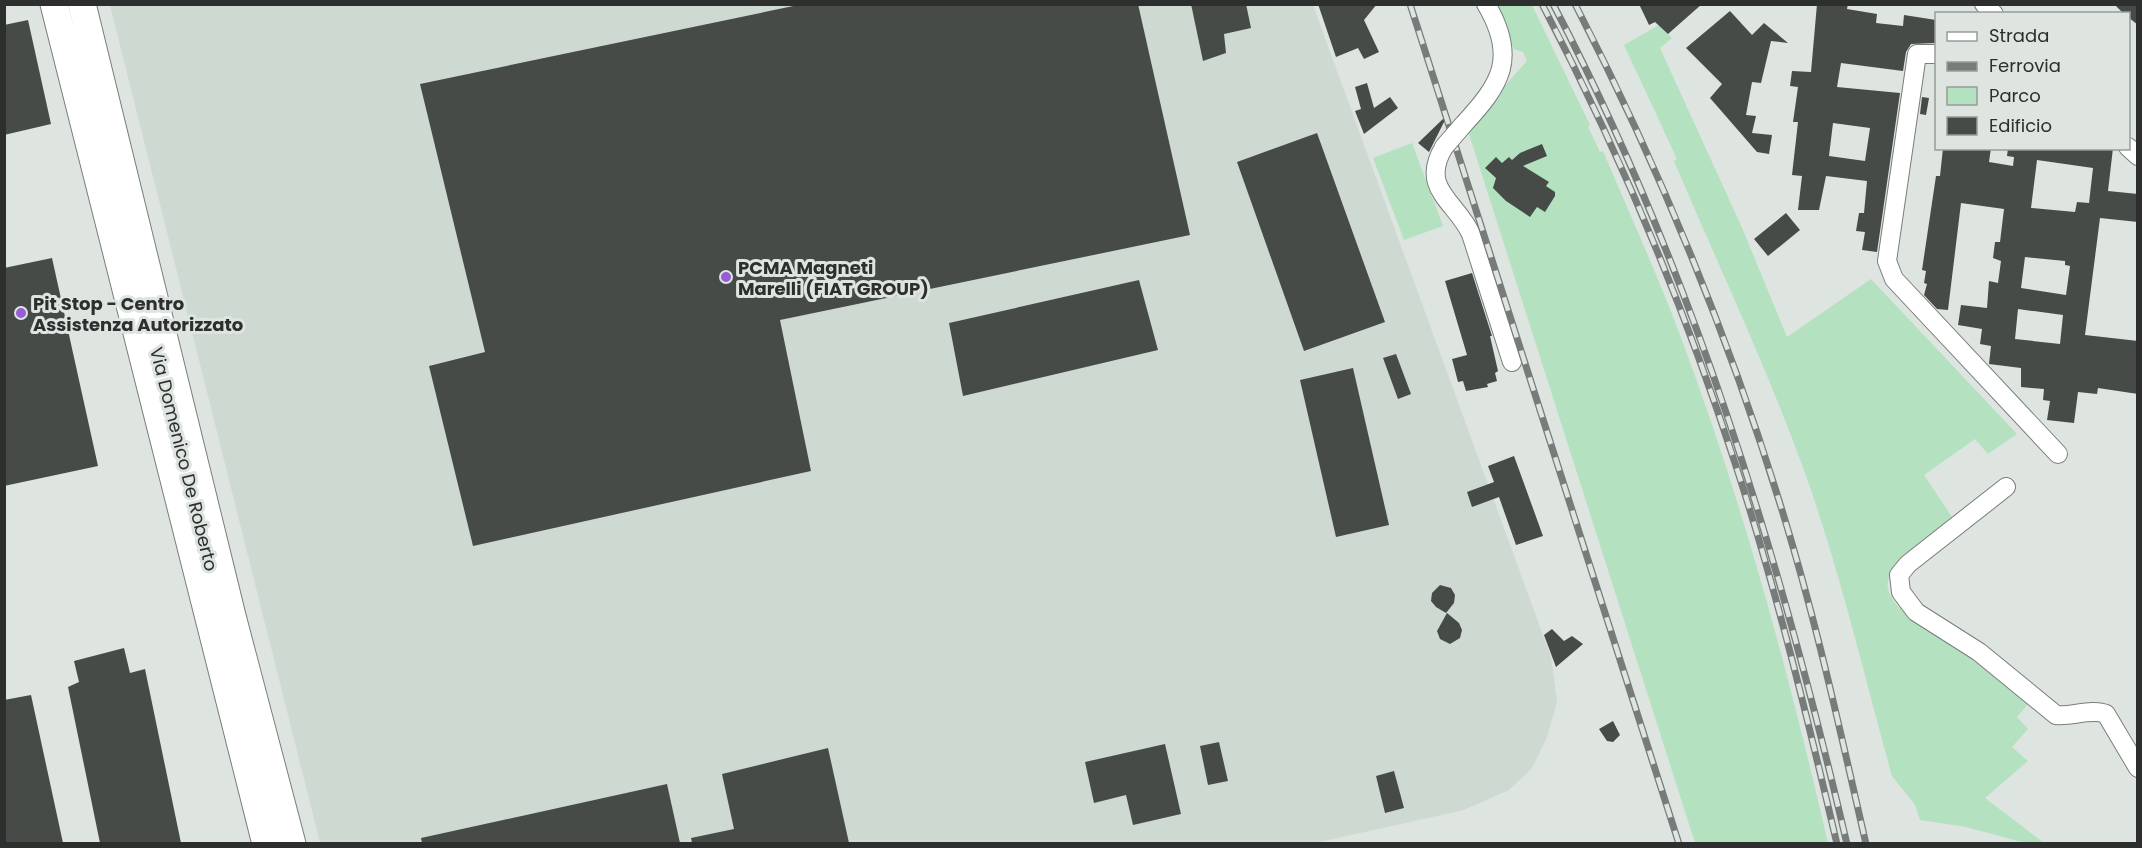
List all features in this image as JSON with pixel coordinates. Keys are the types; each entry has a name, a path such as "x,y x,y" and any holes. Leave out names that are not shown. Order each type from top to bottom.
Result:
{"highway":[{"path":"71,6 266,843"},
{"path":"71,6 292,843"}],"street":[{"path":"1486,4 1493,16 1504,52 1502,70 1490,97 1444,147 1438,157 1437,183 1444,199 1466,223 1472,234 1512,362"},
{"name":"Via Domenico De Roberto","path":"71,6 280,843"},
{"path":"1935,54 1917,54 1887,261 1894,279 2058,454"},
{"path":"2006,487 1908,564 1899,575 1900,592 1916,612 1979,652 2056,715 2068,717 2100,711 2106,714 2138,768"}],"shaded area":[{"path":"110,5 1313,5 1551,657 1557,702 1547,737 1532,768 1509,790 1464,810 1315,843 320,843"}],"green space":[{"path":"1488,5 1532,5 1590,125 1588,127 1600,152 1603,151 1664,295 1726,467 1764,591 1828,843 1695,843 1467,128 1527,61 1523,52 1514,49"},
{"path":"1659,25 1672,38 1660,48 1743,230 1787,337 1871,279 2017,434 1988,454 1975,439 1924,475 1954,520 1906,555 1891,573 1888,581 1889,593 1896,604 1907,614 1974,654 2029,703 2017,717 2028,729 2012,747 2028,761 1985,798 2044,843 2025,843 1966,827 1920,820 1915,805 1892,776 1835,565 1798,453 1674,161 1677,159 1624,45"},
{"path":"1412,143 1443,226 1404,240 1373,158"}],"building":[{"name":"PCMA Magneti Marelli (FIAT GROUP)","path":"803,4 1138,4 1190,235 780,320 811,471 473,546 429,366 485,352 420,84"},
{"path":"1191,4 1246,4 1251,28 1224,34 1226,53 1203,61"},
{"path":"1318,4 1377,4 1364,20 1379,52 1364,59 1358,48 1336,57"},
{"path":"1639,4 1702,4 1668,34 1655,22 1649,25"},
{"path":"1817,4 1848,4 1847,9 1877,14 1876,23 1903,26 1904,15 1935,20 1935,43 1911,44 1906,52 1903,71 1841,63 1837,87 1900,93 1877,252 1862,250 1865,232 1856,231 1859,213 1864,213 1867,181 1826,176 1819,210 1798,210 1802,176 1792,175 1798,122 1793,122 1798,87 1790,86 1792,71 1811,72","holes":["1833,123 1870,128 1865,161 1829,156"]},
{"path":"2114,4 2138,4 2138,25 2130,19 2130,12 2122,12"},
{"path":"1730,11 1752,35 1764,23 1788,43 1771,41 1761,83 1752,82 1746,115 1756,116 1752,133 1772,135 1769,154 1757,152 1710,98 1722,84 1686,48"},
{"path":"28,20 51,124 4,135 4,25"},
{"path":"1367,83 1374,108 1390,97 1398,108 1364,134 1355,111 1361,109 1355,87"},
{"path":"1922,97 1929,98 1926,115 1920,114"},
{"path":"1446,118 1429,152 1418,143"},
{"path":"1317,133 1385,322 1304,351 1237,162"},
{"path":"1542,144 1547,156 1523,166 1549,182 1546,186 1555,192 1555,196 1545,212 1537,207 1530,217 1506,201 1493,188 1496,178 1485,168 1496,157 1502,163 1509,157 1512,160 1520,153"},
{"path":"1943,150 1991,150 1989,162 2013,166 2014,157 2007,156 2008,150 2113,150 2108,191 2138,194 2138,222 2100,218 2085,335 2138,341 2138,394 2098,388 2097,394 2078,392 2074,423 2047,420 2050,401 2043,400 2044,389 2021,387 2021,368 1989,364 1991,346 1980,344 1982,329 1958,325 1961,305 1987,308 1989,281 1998,283 2001,261 1993,258 1995,242 2000,242 2004,209 1961,203 1948,310 1937,309 1924,295 1927,284 1924,283 1926,271 1922,270 1936,176 1940,176","holes":["2037,160 2093,168 2089,203 2077,202 2075,212 2031,208","2025,257 2065,261 2065,265 2070,266 2066,295 2021,288","2018,309 2063,315 2060,344 2015,339"]},
{"path":"1786,213 1800,230 1768,256 1754,239"},
{"path":"52,258 98,466 4,486 4,268"},
{"path":"1472,273 1492,336 1490,336 1498,371 1495,373 1497,381 1487,384 1488,387 1466,391 1463,381 1458,382 1452,359 1467,355 1445,281"},
{"path":"1139,280 1158,350 963,396 949,323"},
{"path":"1396,354 1411,394 1398,399 1383,358"},
{"path":"1353,368 1389,525 1336,537 1300,380"},
{"path":"1514,456 1543,536 1516,545 1499,497 1472,507 1467,492 1494,482 1488,466"},
{"path":"1440,585 1451,588 1455,595 1454,603 1446,613 1431,601 1432,593"},
{"path":"1447,613 1459,623 1462,630 1460,638 1450,644 1440,639 1437,631"},
{"path":"1552,629 1564,641 1572,636 1583,644 1556,667 1544,635"},
{"path":"124,648 130,673 145,669 181,843 100,843 68,687 79,682 74,661"},
{"path":"31,695 63,843 4,843 4,700"},
{"path":"1613,721 1620,735 1613,742 1607,741 1599,729"},
{"path":"1219,742 1228,781 1208,785 1200,746"},
{"path":"1165,744 1181,814 1133,825 1126,795 1094,803 1085,762"},
{"path":"828,748 849,843 692,843 691,838 734,829 722,774"},
{"path":"1394,771 1404,808 1385,813 1376,776"},
{"path":"667,784 680,843 422,843 421,838"}],"railway":[{"path":"1410,4 1679,844"},
{"path":"1542,4 1623,172 1672,288 1715,404 1750,510 1777,605 1837,844"},
{"path":"1553,4 1603,104 1648,206 1727,414 1792,627 1847,844"},
{"path":"1575,4 1666,197 1694,262 1744,395 1767,462 1810,608 1866,844"}],"place":[{"name":"PCMA Magneti Marelli (FIAT GROUP)","path":"726,277"},
{"name":"Pit Stop - Centro Assistenza Autorizzato","path":"21,313"}]}
